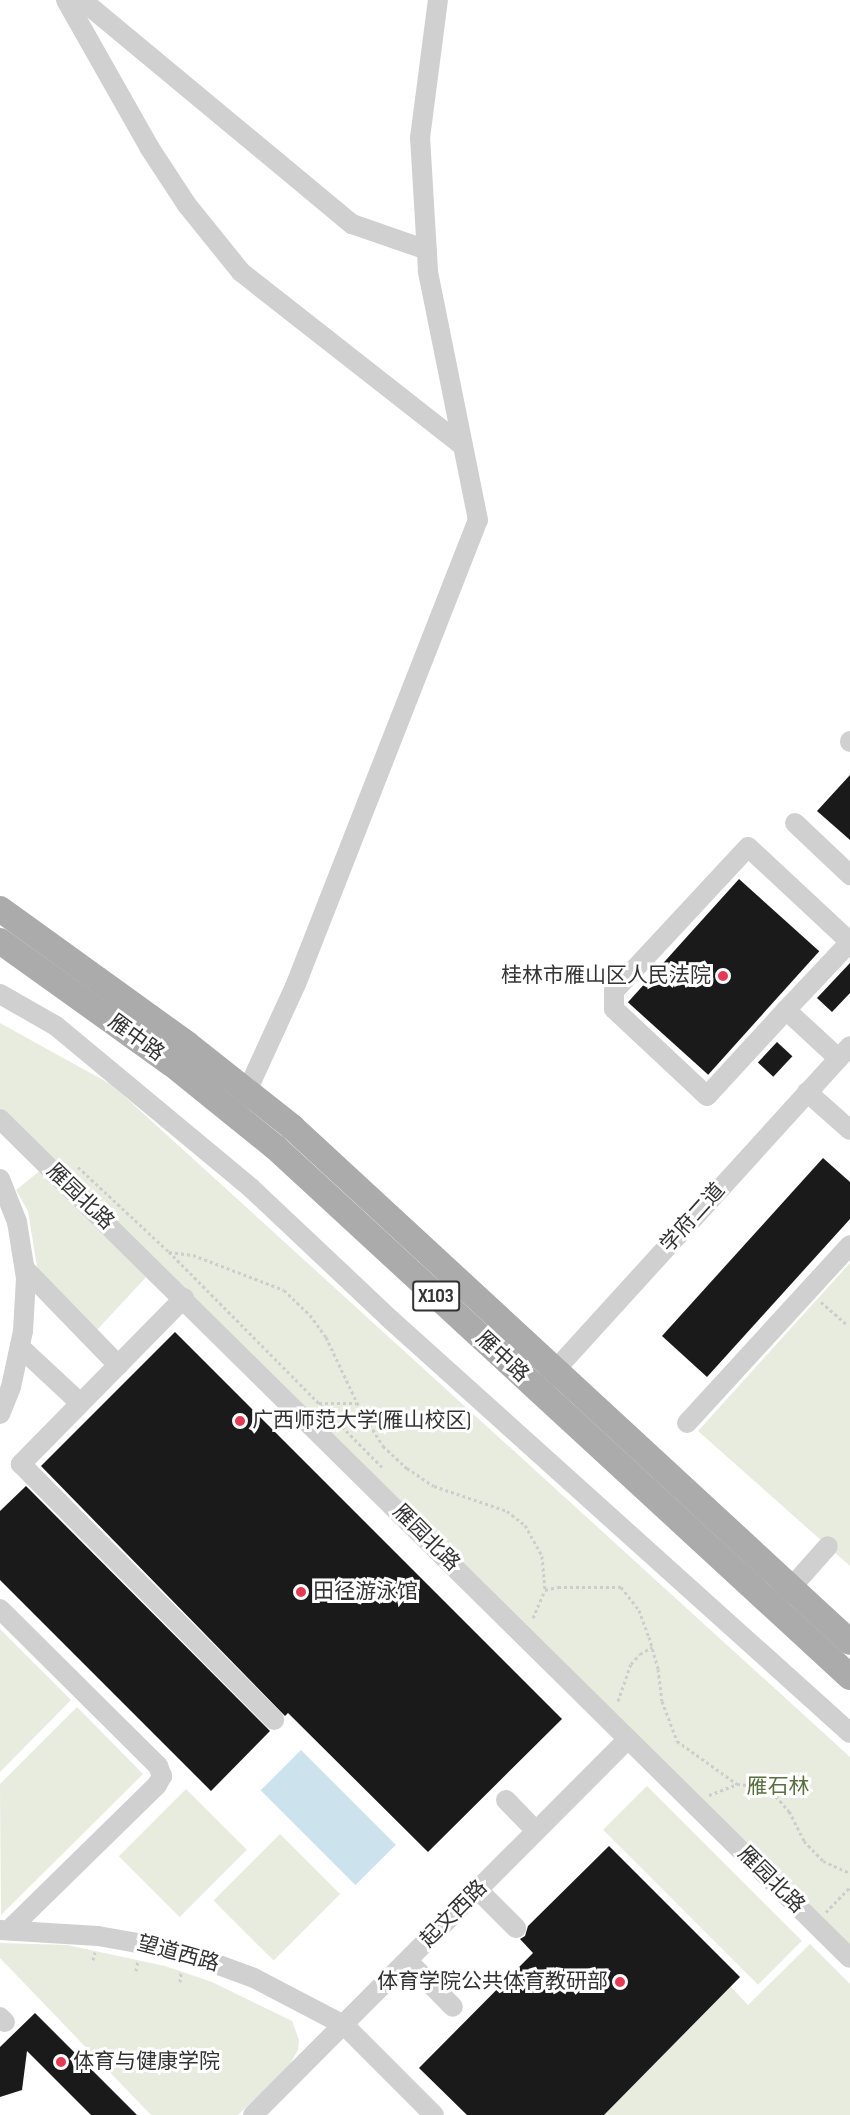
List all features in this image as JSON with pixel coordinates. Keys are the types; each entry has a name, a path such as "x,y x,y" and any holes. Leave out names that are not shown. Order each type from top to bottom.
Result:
{"main road":[{"name":"雁中路","path":"0,909 187,1044 292,1127 850,1642"},
{"name":"雁中路","path":"0,941 172,1064 275,1147 850,1677"}],"street":[{"path":"66,0 149,147 187,205 241,272 464,446"},
{"path":"82,0 352,224 427,250"},
{"path":"234,1114 248,1093 296,984 478,520 428,271 420,138 438,0"},
{"path":"795,823 850,874"},
{"path":"748,847 850,942 786,1010 707,1096 614,1009 614,991 748,847"},
{"path":"0,994 56,1026 251,1188 390,1320 850,1733"},
{"path":"786,1010 844,1052"},
{"name":"学府二道","path":"537,1390 844,1052"},
{"path":"807,1092 850,1130"},
{"name":"雁园北路","path":"0,1119 184,1298 850,1958"},
{"path":"0,1179 17,1222 25,1269 24,1331 11,1386 0,1414"},
{"path":"687,1423 850,1245"},
{"path":"25,1269 118,1365"},
{"path":"184,1298 21,1464 274,1719"},
{"path":"20,1347 80,1403"},
{"path":"773,1607 828,1546"},
{"path":"0,1609 158,1766 162,1776 157,1785 5,1929"},
{"name":"起文西路","path":"253,2115 628,1739"},
{"path":"506,1800 536,1831"},
{"path":"478,1890 516,1928"},
{"name":"望道西路","path":"5,1929 98,1936 182,1953 254,1978 344,2025 434,2115"},
{"path":"408,1961 453,2007"}],"path":[{"path":"383,1468 169,1252 193,1255 284,1290 310,1315 326,1336 356,1403 383,1446 407,1468 434,1486 507,1511 525,1525 542,1556 545,1590 532,1620 524,1612"},
{"path":"809,1290 846,1324"},
{"path":"319,1403 356,1403"},
{"path":"545,1590 558,1587 621,1587 639,1610 658,1669 662,1701 677,1741 737,1784"},
{"path":"609,1698 616,1706 631,1665 640,1654 652,1647"},
{"path":"695,1805 714,1791 737,1784 768,1787 789,1811 804,1841 823,1862 850,1873"},
{"path":"815,1923 850,1887"}],"green space":[{"name":"雁石林","path":"0,1023 112,1085 850,1757 850,1958 0,1119"},
{"path":"41,1170 148,1275 95,1332 38,1273 28,1211 16,1190"},
{"path":"850,1263 850,1566 698,1431"},
{"path":"0,1629 71,1700 0,1772"},
{"path":"77,1707 143,1774 1,1915 0,1784"},
{"path":"647,1786 802,1941 758,1985 603,1830"},
{"path":"186,1789 247,1850 180,1917 119,1856"},
{"path":"280,1834 340,1894 274,1961 214,1900"},
{"path":"0,1943 67,1945 165,1966 212,1982 292,2021 299,2040 298,2050 289,2066 238,2115 151,2115 0,1958"},
{"path":"810,1944 850,1984 850,2115 604,2115 730,1986 748,2005"}],"water":[{"path":"301,1750 396,1845 355,1885 261,1790"}],"building":[{"path":"850,775 850,840 817,811"},
{"name":"桂林市雁山区人民法院","path":"739,879 819,951 708,1075 628,1002"},
{"path":"850,963 850,993 832,1012 817,998"},
{"path":"777,1042 792,1056 773,1077 758,1062"},
{"path":"823,1158 850,1182 850,1219 707,1377 662,1336"},
{"name":"田径游泳馆","path":"175,1332 562,1719 428,1852 288,1713 285,1716 41,1466"},
{"path":"26,1486 270,1731 211,1791 0,1580 0,1511"},
{"name":"体育学院公共体育教研部","path":"609,1846 740,1977 604,2115 467,2115 419,2068 533,1953 520,1939 525,1936 528,1926"},
{"name":"体育与健康学院","path":"35,2013 137,2115 91,2115 27,2051 22,2090 0,2097 0,2047"}],"place":[{"name":"桂林市雁山区人民法院","path":"723,976"},
{"name":"广西师范大学(雁山校区)","path":"240,1421"},
{"name":"田径游泳馆","path":"301,1592"},
{"name":"体育学院公共体育教研部","path":"620,1982"},
{"name":"体育与健康学院","path":"61,2062"}]}
